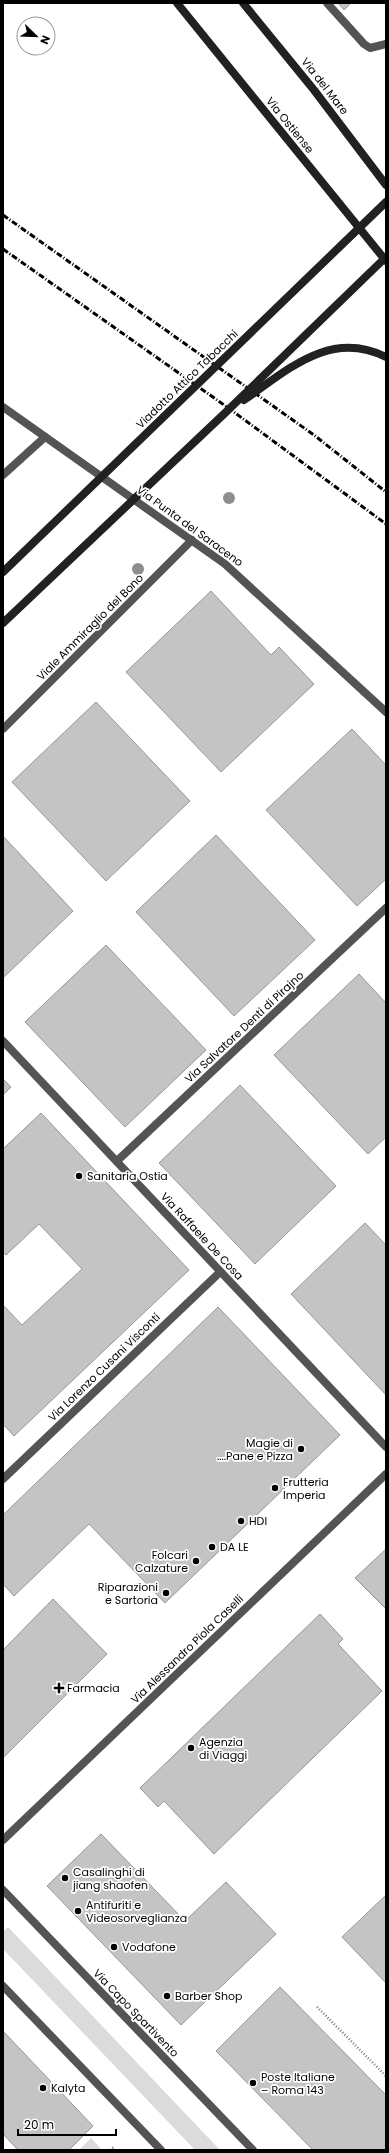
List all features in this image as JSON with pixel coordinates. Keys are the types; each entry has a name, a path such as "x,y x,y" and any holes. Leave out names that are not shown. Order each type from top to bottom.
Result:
{"street":[{"name":"Via Ostiense","path":"177,3 386,261"},
{"name":"Via del Mare","path":"243,3 314,90 386,185"},
{"path":"327,3 364,44 370,48 386,44"},
{"name":"Viadotto Attico Tabacchi","path":"3,572 386,202"},
{"path":"3,623 225,413 386,257"},
{"path":"225,413 296,365 325,350 346,346 358,347 386,356"},
{"name":"Via Punta del Saraceno","path":"3,407 192,540 239,576 386,712"},
{"path":"3,475 45,436"},
{"name":"Viale Ammiraglio del Bono","path":"3,729 192,540"},
{"name":"Via Salvatore Denti di Pirajno","path":"118,1161 386,908"},
{"name":"Via Raffaele De Cosa","path":"3,1041 118,1161 220,1272 386,1447"},
{"name":"Via Lorenzo Cusani Visconti","path":"3,1479 220,1272"},
{"name":"Via Alessandro Piola Caselli","path":"3,1840 386,1474"},
{"name":"Via Capo Spartivento","path":"3,1890 253,2150"},
{"path":"3,1986 161,2150"}],"path":[{"path":"317,2007 386,2076"},
{"path":"110,2150 114,2147"}],"shaded area":[{"path":"8,1927 220,2150 195,2150 3,1949 3,1932"},
{"path":"91,2138 102,2150 79,2150"}],"building":[{"path":"338,3 351,3 344,10"},
{"path":"211,591 271,655 279,647 314,684 221,772 126,672"},
{"path":"96,702 190,801 106,881 12,782"},
{"path":"352,729 386,765 386,879 357,906 266,810"},
{"path":"216,835 315,940 234,1016 136,912"},
{"path":"3,836 73,911 3,978"},
{"path":"106,945 206,1050 125,1127 25,1022"},
{"path":"359,974 386,1003 386,1137 368,1154 274,1055"},
{"path":"3,1079 11,1087 3,1095"},
{"path":"240,1085 336,1186 255,1264 159,1163"},
{"path":"41,1113 189,1270 14,1436 3,1424 3,1305 22,1325 82,1269 39,1224 6,1255 3,1252 3,1149"},
{"path":"365,1223 386,1245 386,1395 291,1294"},
{"path":"218,1307 340,1435 165,1603 89,1524 14,1596 3,1584 3,1515"},
{"path":"386,1549 386,1609 355,1578"},
{"path":"53,1599 107,1654 3,1758 3,1650"},
{"path":"320,1614 343,1639 338,1644 382,1691 214,1854 164,1801 158,1807 140,1788"},
{"path":"101,1834 185,1921 226,1882 276,1934 181,2025 47,1886"},
{"path":"386,1895 386,1983 342,1937"},
{"path":"280,1987 386,2095 386,2150 313,2150 216,2051"},
{"path":"3,2031 93,2126 69,2150 18,2150 3,2134"}],"railway":[{"path":"3,215 314,435 386,492"},
{"path":"3,249 227,407 386,524"}],"place":[{"name":"Sanitaria Ostia","path":"79,1176"},
{"name":"Magie di ....Pane e Pizza","path":"301,1449"},
{"name":"Frutteria Imperia","path":"275,1488"},
{"name":"HDI","path":"241,1521"},
{"name":"DA LE","path":"212,1547"},
{"name":"Folcari Calzature","path":"196,1561"},
{"name":"Riparazioni e Sartoria","path":"166,1593"},
{"name":"Farmacia","path":"59,1688"},
{"name":"Agenzia di Viaggi","path":"191,1748"},
{"name":"Casalinghi di jiang shaofen","path":"65,1878"},
{"name":"Antifuriti e Videosorveglianza","path":"78,1911"},
{"name":"Vodafone","path":"114,1947"},
{"name":"Barber Shop","path":"167,1996"},
{"name":"Poste Italiane – Roma 143","path":"253,2083"},
{"name":"Kalyta","path":"43,2088"}]}
